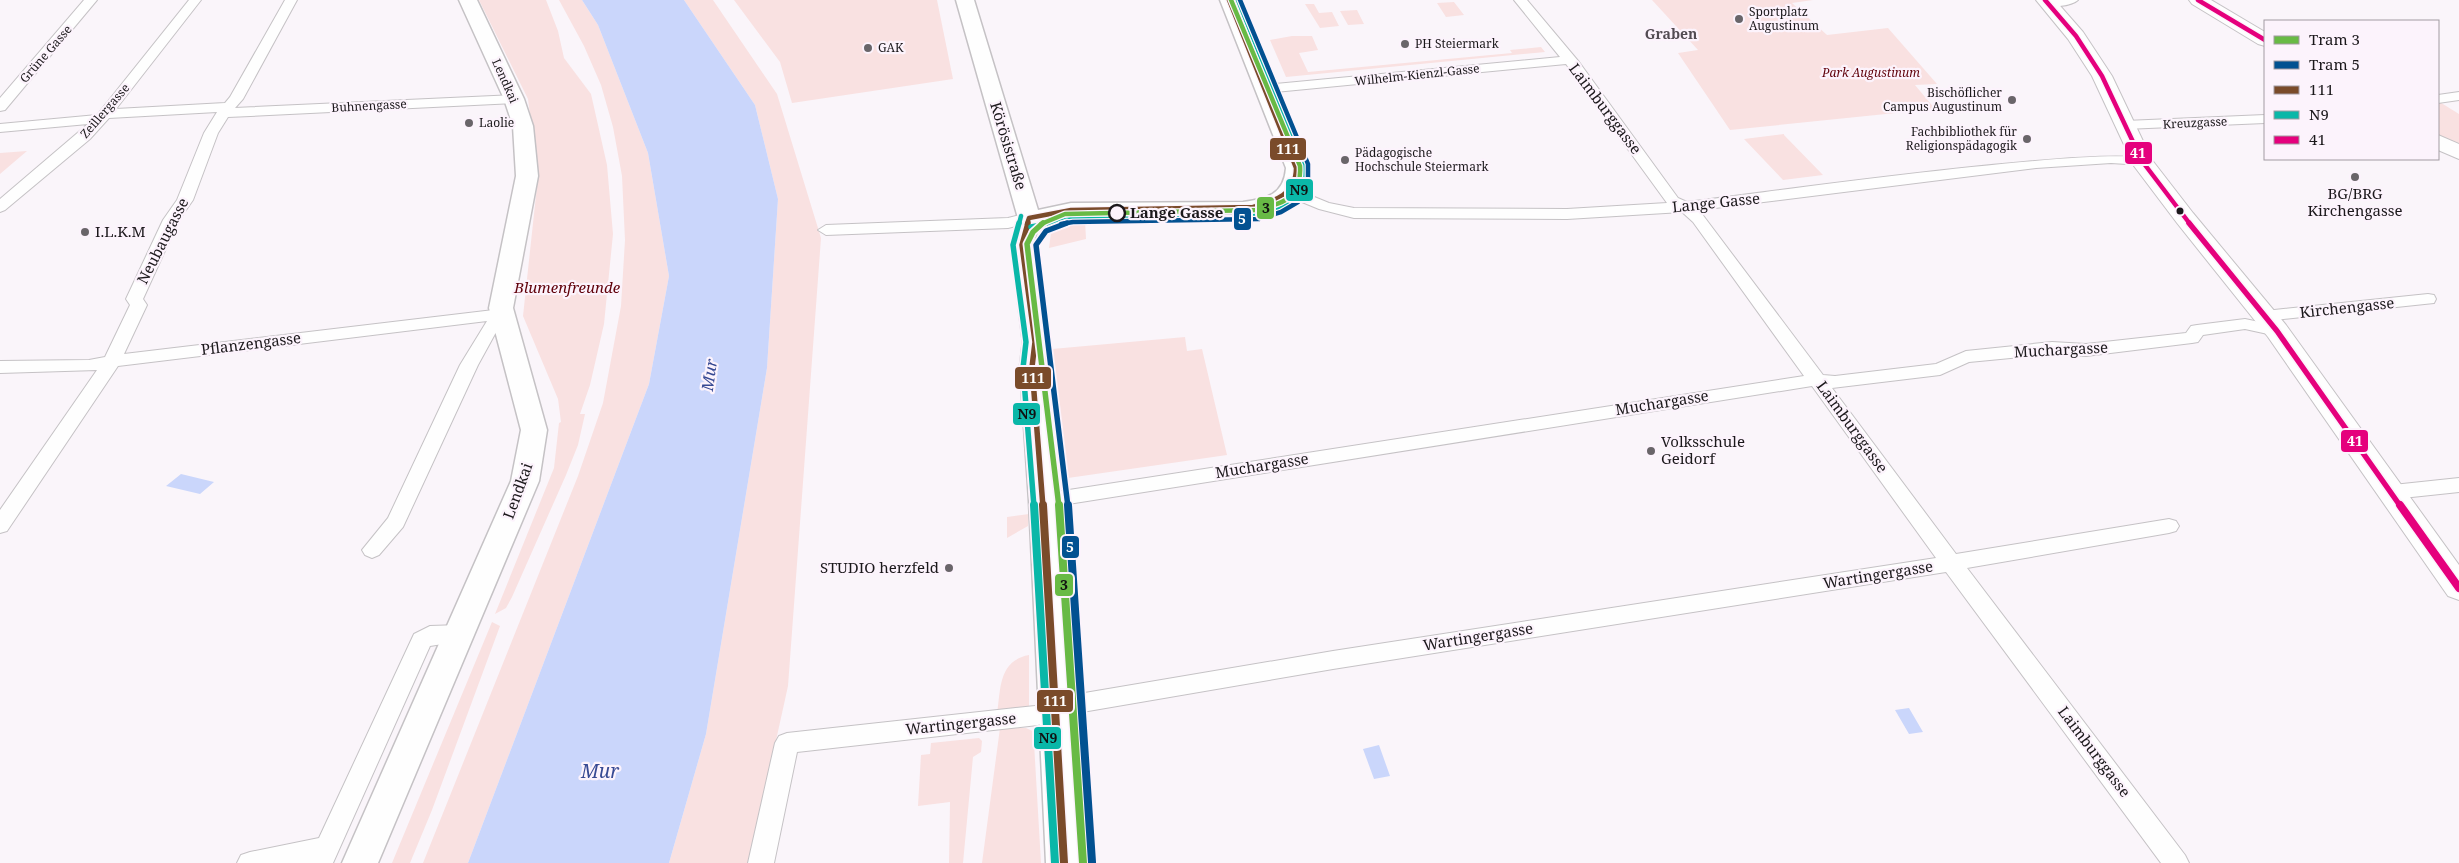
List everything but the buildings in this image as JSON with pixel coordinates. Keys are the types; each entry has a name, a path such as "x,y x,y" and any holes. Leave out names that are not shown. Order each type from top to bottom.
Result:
{"main road":[{"name":"Lendkai","path":"360,863 460,634 524,481 534,430 501,308 527,176 523,126 514,99 468,0"},
{"name":"Körösistraße","path":"965,0 1029,218 1022,245 1035,342 1032,367 1043,500 1064,863"},
{"path":"1029,218 1071,210 1231,209 1257,207 1281,198 1290,192 1295,184 1296,168 1229,0"},
{"path":"2198,0 2264,39"},
{"path":"2046,2 2076,36 2102,76 2142,161 2185,218 2271,324 2393,492 2459,588"},
{"path":"2439,142 2459,153"}],"street":[{"name":"Grüne Gasse","path":"0,107 91,0"},
{"name":"Zeillergasse","path":"0,207 85,136 103,117 195,0"},
{"name":"Neubaugasse","path":"0,526 112,361 139,305 134,299 171,220 185,200 211,133 226,110 236,99 291,0"},
{"name":"Laimburggasse","path":"1520,0 1569,60 1673,201 1685,207 1698,218 1952,564 2176,863"},
{"path":"2046,2 2072,0"},
{"name":"Wilhelm-Kienzl-Gasse","path":"1265,89 1569,60"},
{"path":"2439,99 2459,96"},
{"name":"Buhnengasse","path":"0,128 103,117 226,110 514,99"},
{"name":"Kreuzgasse","path":"2125,125 2264,119"},
{"name":"Lange Gasse","path":"1290,192 1324,206 1354,213 1567,214 1685,207 2036,164 2111,159 2142,161"},
{"path":"826,230 1008,223 1029,218"},
{"name":"Kirchengasse","path":"2271,324 2428,299"},
{"path":"372,550 396,522 469,365 488,332 502,314"},
{"name":"Pflanzengasse","path":"0,367 89,366 112,361 502,314"},
{"name":"Muchargasse","path":"1043,500 1818,380 1830,382 1940,369 1966,357 2052,348 2086,350 2192,338 2197,330 2245,324 2271,324"},
{"path":"2393,492 2459,485"},
{"name":"Wartingergasse","path":"787,743 1038,715 1055,707 1345,657 1952,564 2169,526"},
{"path":"250,863 324,855 422,640 430,634 460,634"},
{"path":"761,863 787,743"}],"green space":[{"name":"Blumenfreunde","path":"479,0 546,0 558,31 564,58 591,94 607,165 613,234 604,324 590,385 580,414 585,414 578,445 512,597 506,608 495,614 554,468 559,423 561,422 558,399 523,316 538,177 528,99"},
{"path":"559,0 582,0 598,25 648,153 669,276 649,384 468,863 423,863 578,476 603,403 621,306 625,240 622,176 613,127 601,85 584,46"},
{"path":"684,0 713,0 777,94 821,238 788,686 749,863 669,863 706,734 767,368 778,199 755,105"},
{"name":"GAK","path":"734,0 937,0 953,79 792,103 780,62"},
{"name":"Park Augustinum","path":"1652,0 1813,0 1792,3 1827,35 1888,28 1937,84 1915,85 1935,109 1730,130 1678,53 1698,50"},
{"path":"1454,2 1464,15 1446,17 1437,3"},
{"path":"1305,4 1314,4 1319,13 1332,12 1339,26 1320,28"},
{"path":"1357,10 1364,24 1348,25 1340,11"},
{"path":"1292,36 1312,36 1318,50 1299,53 1308,72 1512,53 1510,50 1541,47 1545,52 1286,77 1270,40"},
{"path":"2439,102 2459,114 2459,153 2439,142"},
{"path":"1784,134 1823,175 1783,180 1744,139"},
{"path":"27,151 0,174 0,153"},
{"path":"1139,217 1140,223 1104,225 1104,219"},
{"path":"1085,220 1086,239 1049,248 1052,225 1060,221"},
{"path":"1185,337 1187,351 1202,349 1227,455 1068,478 1052,349"},
{"path":"1029,514 1028,526 1007,538 1007,517"},
{"path":"492,622 500,626 432,810 410,863 392,863"},
{"path":"1029,655 1029,706 1026,710 997,714 1001,686 1006,670 1011,663"},
{"path":"1000,728 1026,728 1041,735 1041,742 1034,743 1041,863 982,863"},
{"path":"979,738 982,741 981,752 973,757 963,863 949,863 950,802 918,806 921,755 930,754 931,743"}],"water":[{"name":"Mur","path":"582,0 684,0 755,105 778,199 767,368 706,734 669,863 468,863 649,384 669,276 648,153 598,25"},
{"path":"181,474 214,482 200,494 166,486"},
{"path":"1909,708 1923,732 1909,734 1895,710"},
{"path":"1379,745 1390,776 1374,779 1363,749"}],"tram line":[{"name":"3","path":"1083,863 1058,498 1027,244 1037,227 1052,218 1065,214 1258,210 1276,205 1296,192 1301,177 1300,166 1231,0"},
{"name":"5","path":"1092,862 1067,497 1036,245 1038,239 1046,231 1067,223 1259,219 1290,208 1304,196 1308,187 1308,164 1240,0"}],"transit line":[{"name":"111","path":"1029,218 1071,210 1253,207 1272,202 1287,194 1296,178 1296,168 1229,0"},
{"name":"N9","path":"1031,227 1072,219 1243,218 1264,214 1284,207 1294,199 1304,182 1304,166 1238,0"},
{"name":"41","path":"2045,0 2076,36 2102,76 2142,161 2185,218 2277,331 2459,588"},
{"name":"41","path":"2198,0 2264,39"},
{"name":"N9","path":"1021,216 1013,245 1026,342 1023,368 1034,502 1055,863"},
{"name":"111","path":"1029,218 1022,245 1035,342 1032,367 1043,501 1064,863"}],"place":[{"name":"Sportplatz Augustinum","path":"1739,19"},
{"name":"PH Steiermark","path":"1405,44"},
{"name":"GAK","path":"868,48"},
{"name":"Bischöflicher Campus Augustinum","path":"2012,100"},
{"name":"Laolie","path":"469,123"},
{"name":"Fachbibliothek für Religionspädagogik","path":"2027,139"},
{"name":"Pädagogische Hochschule Steiermark","path":"1345,160"},
{"name":"BG/BRG Kirchengasse","path":"2355,177"},
{"name":"Lange Gasse","path":"1117,213"},
{"name":"I.L.K.M","path":"85,232"},
{"name":"Volksschule Geidorf","path":"1651,451"},
{"name":"STUDIO herzfeld","path":"949,568"}],"district":[{"name":"Graben","path":"1671,34"}]}
